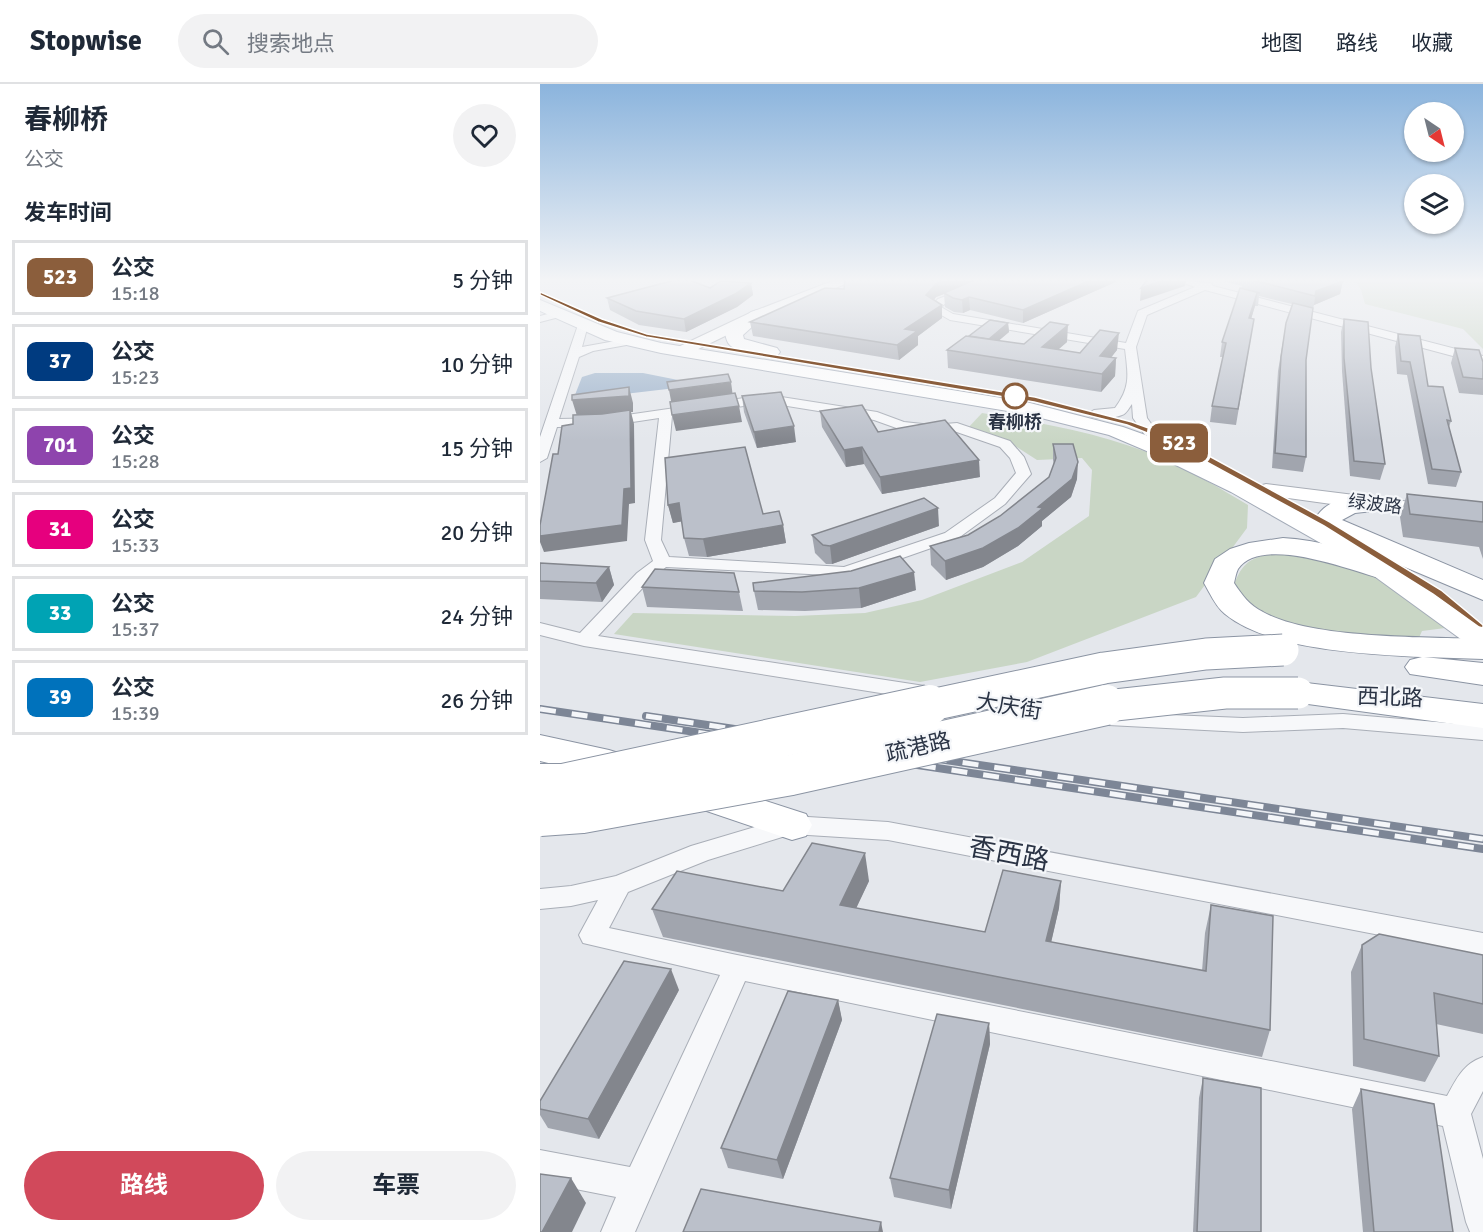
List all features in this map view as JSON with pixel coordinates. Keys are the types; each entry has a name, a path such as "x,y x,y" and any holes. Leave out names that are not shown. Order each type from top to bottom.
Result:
{"highway":[{"path":"1373,504 1341,507 1330,515 1327,524 1383,546 1483,591"},
{"path":"1383,570 1319,549 1281,546 1248,551 1225,565 1220,583 1234,608 1264,626 1313,636 1483,650"},
{"path":"540,784 564,784 1104,668 1206,654 1283,650 1483,672"},
{"name":"疏港路","path":"540,816 582,813 791,775 1101,706 1225,693 1298,693"},
{"path":"1298,693 1483,716"},
{"name":"西北路","path":"1298,693 1483,701"},
{"path":"540,748 609,763 792,825"}],"main road":[{"path":"609,334 632,341 818,364 1035,399 1094,414 1173,440 1327,524 1449,608 1483,642"},
{"path":"636,334 688,348 1026,408 1116,431 1157,447 1239,487 1449,608 1483,625"},
{"path":"735,334 736,342 750,348 818,364"}],"street":[{"path":"540,458 580,334"},
{"path":"688,348 718,334"},
{"path":"1058,334 1130,347"},
{"path":"1135,334 1130,347 1134,382 1140,418 1150,432"},
{"path":"1382,334 1483,360"},
{"path":"573,355 590,348 632,341"},
{"path":"1094,414 1119,412 1129,399 1134,382"},
{"path":"551,423 606,422 758,400 776,400 877,416 902,426 932,429 952,426 1005,444 1017,457 1024,474 1000,501 951,536 846,572 662,562 643,577 584,640"},
{"path":"662,562 652,540 666,413"},
{"name":"绿波路","path":"1266,490 1483,518"},
{"name":"大庆街","path":"540,629 584,640 1096,719 1243,725 1343,721 1483,733"},
{"name":"香西路","path":"540,899 571,896 619,885 700,853 792,825 888,831 1483,944"},
{"path":"619,885 592,935 737,967 1455,1113"},
{"path":"618,1232 737,967"},
{"path":"1483,1071 1471,1082 1455,1113 1483,1222"},
{"path":"540,1166 639,1185"}],"green space":[{"path":"1468,334 1483,334 1483,349"},
{"path":"982,413 1097,436 1164,459 1248,505 1247,528 1196,597 1027,662 920,682 614,634 633,613 795,616 865,613 922,600 1022,562 1089,516 1092,470 1082,458 1037,460 1003,438 967,429"},
{"path":"1277,552 1309,553 1380,578 1453,627 1422,631 1418,640 1328,630 1276,619 1253,605 1234,585 1241,570 1250,561"}],"water":[{"path":"595,373 643,373 688,382 693,386 573,400 582,377"}],"building":[{"path":"824,334 913,334 897,345"},
{"path":"972,334 995,334 989,339 969,336"},
{"path":"1036,334 1058,334 1042,347 1080,353 1097,334 1119,334 1100,356 1116,358 1102,374 947,350 966,336 1024,344"},
{"path":"1225,334 1251,334 1238,409 1212,406 1226,343 1222,342"},
{"path":"1284,334 1310,334 1306,360 1306,457 1275,453"},
{"path":"1344,334 1369,334 1371,368 1385,464 1354,461 1344,358"},
{"path":"1398,334 1420,336 1428,386 1443,387 1451,421 1447,420 1461,472 1432,469 1410,362 1401,361"},
{"path":"1455,348 1479,350 1483,362 1483,379 1463,377"},
{"path":"728,374 731,382 669,390 667,382"},
{"path":"629,387 629,396 572,400 572,395"},
{"path":"781,392 794,426 754,432 742,396"},
{"path":"735,393 739,406 672,415 670,402"},
{"path":"862,405 878,432 945,420 979,460 880,477 862,447 844,450 820,411"},
{"path":"630,410 631,488 624,489 622,525 540,536 553,454 558,454 562,426 573,424 573,415"},
{"path":"1053,444 1073,444 1078,462 1072,479 1038,507 1043,508 1018,528 983,548 945,561 930,546 968,535 1000,516 1049,477 1056,458"},
{"path":"745,447 763,514 779,511 783,525 703,539 684,538 679,503 668,505 665,458"},
{"path":"1407,494 1483,502 1483,522 1410,514"},
{"path":"924,498 938,508 830,546 823,545 812,535"},
{"path":"900,556 914,572 859,588 802,592 754,591 753,583 851,571"},
{"path":"540,563 609,567 596,583 540,581"},
{"path":"655,569 734,573 739,592 642,587"},
{"path":"812,843 865,853 840,905 985,932 1003,870 1061,881 1046,941 1206,971 1211,905 1273,916 1270,1030 652,909 677,871 783,891"},
{"path":"1379,934 1483,955 1483,1004 1434,993 1439,1056 1364,1039 1362,945"},
{"path":"624,961 671,969 588,1119 540,1109 540,1101"},
{"path":"788,991 838,1000 777,1160 721,1148"},
{"path":"937,1014 989,1023 949,1190 890,1178"},
{"path":"1203,1078 1261,1088 1261,1232 1197,1232"},
{"path":"1361,1089 1434,1104 1453,1232 1374,1232"},
{"path":"540,1174 571,1178 542,1232 540,1232"},
{"path":"701,1189 881,1222 879,1232 683,1232"}],"railway":[{"path":"540,709 1483,849"},
{"path":"646,716 1483,839"}],"bus line":[{"name":"523","path":"639,334 1035,399 1130,423 1173,440 1327,524 1437,592 1483,625"}],"place":[{"name":"春柳桥","path":"1015,396"}]}
